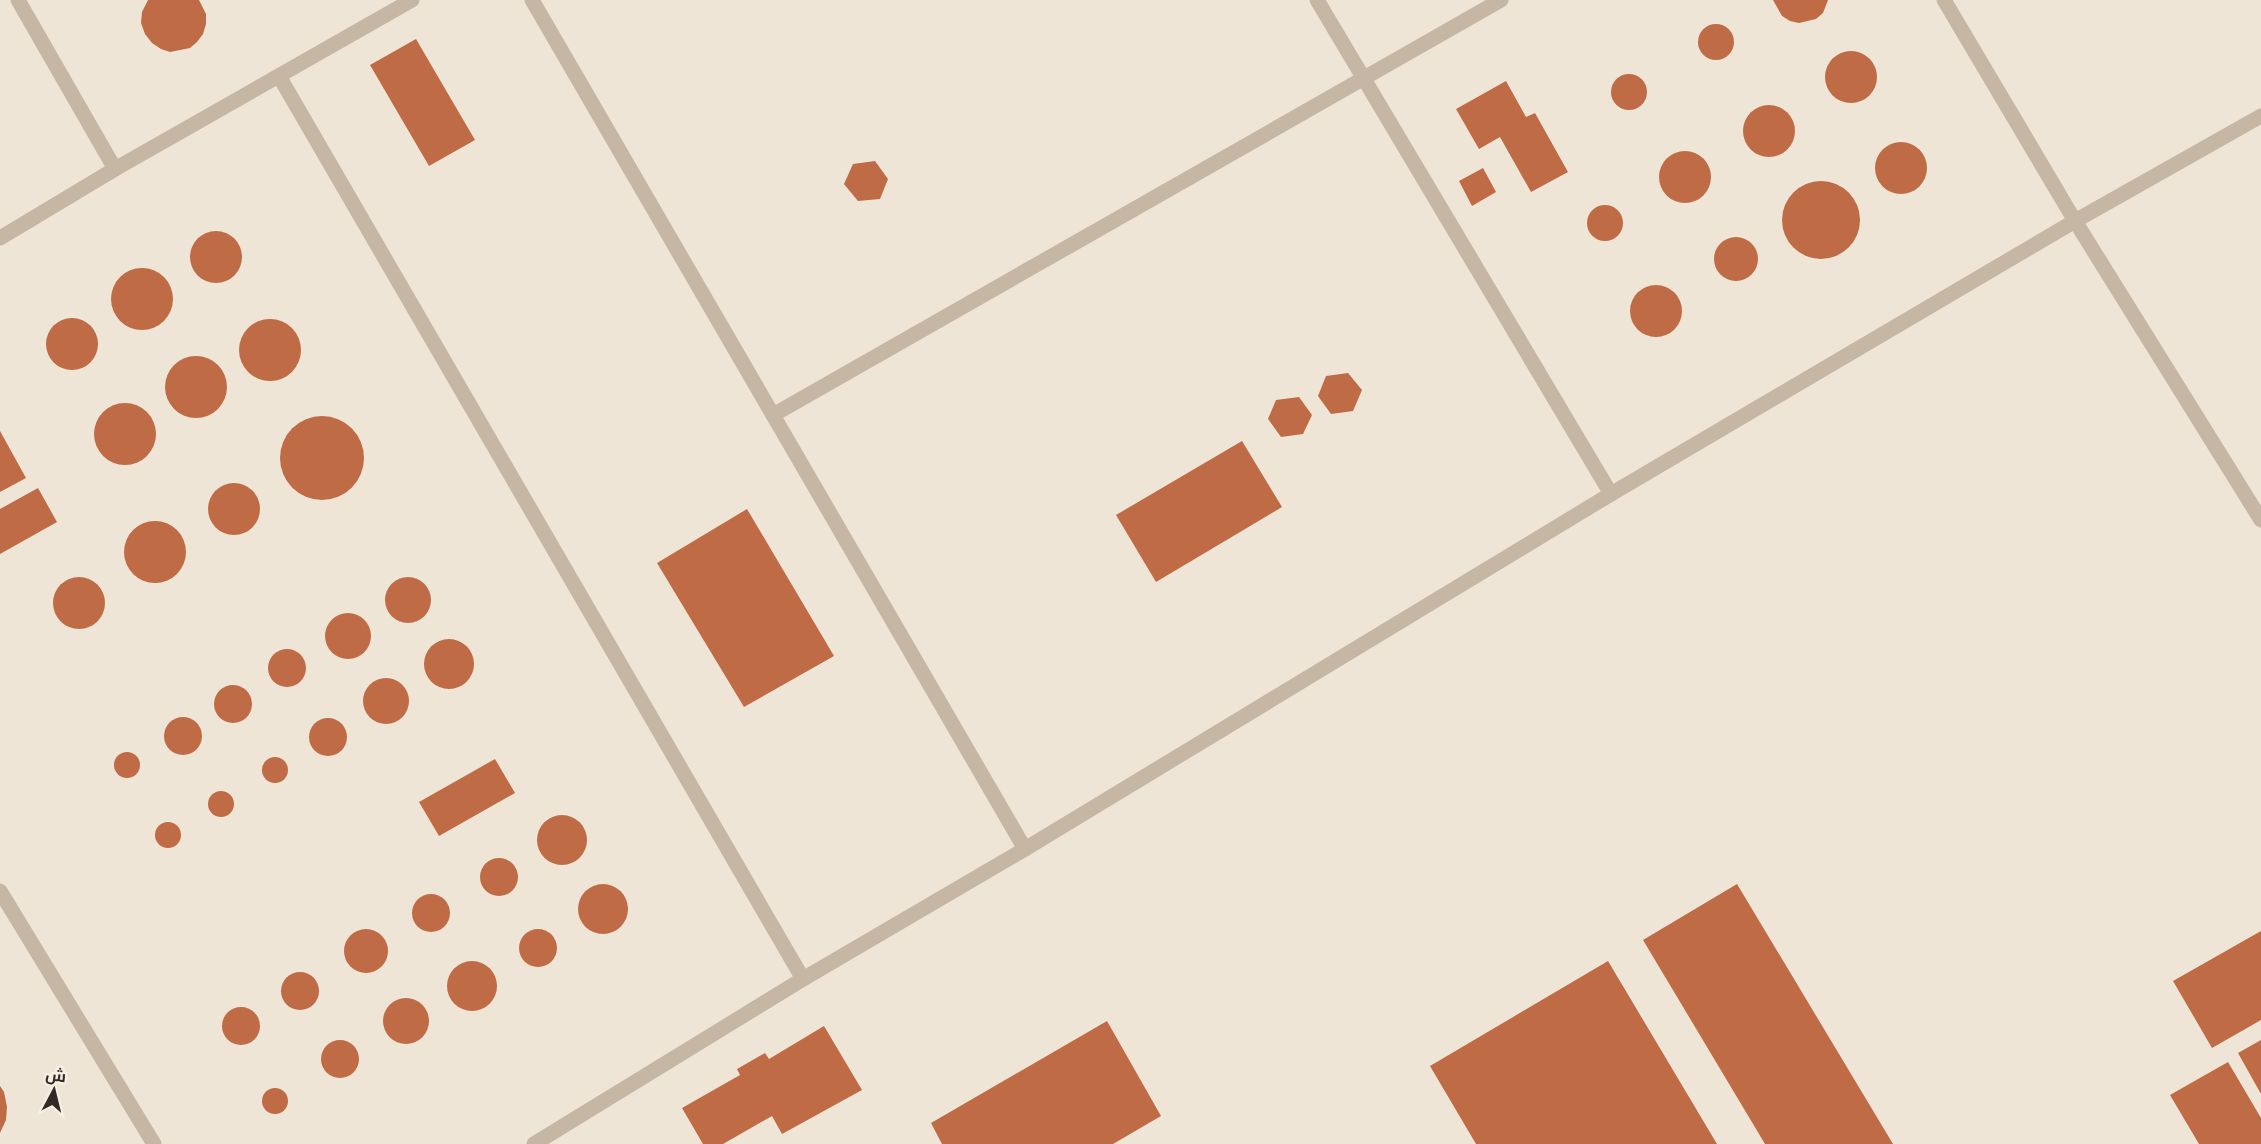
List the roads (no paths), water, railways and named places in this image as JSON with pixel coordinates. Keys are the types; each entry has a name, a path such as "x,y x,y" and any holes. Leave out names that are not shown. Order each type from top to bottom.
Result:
{"lane":[{"path":"18,0 115,169"},
{"path":"0,238 115,169 412,0"},
{"path":"532,0 1025,849"},
{"path":"1317,0 1611,494"},
{"path":"773,415 1501,0"},
{"path":"1944,0 2075,221 2261,520"},
{"path":"279,76 803,979"},
{"path":"534,1144 803,979 1025,849 1611,494 2075,221 2261,116"},
{"path":"0,891 154,1144"}]}
